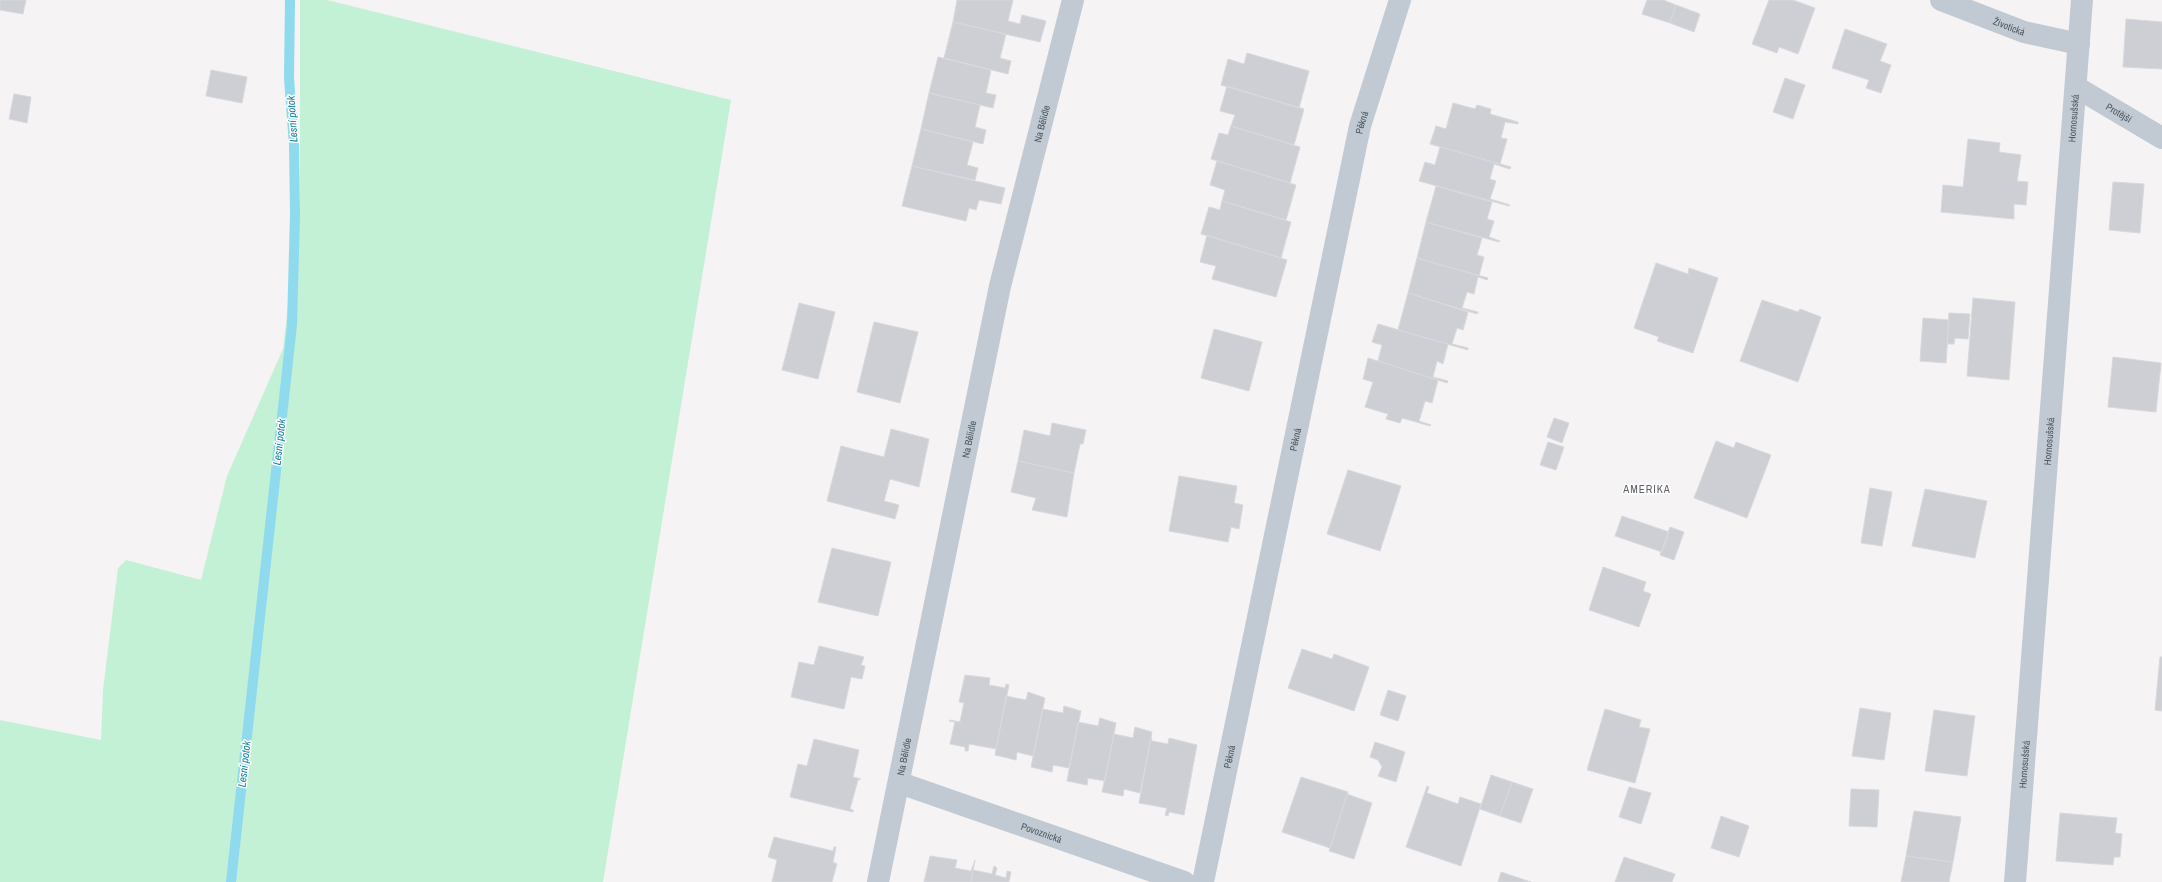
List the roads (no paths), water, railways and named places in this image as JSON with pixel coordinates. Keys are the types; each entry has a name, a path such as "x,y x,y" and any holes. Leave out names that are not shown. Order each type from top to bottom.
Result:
{"street":[{"name":"Na Bělidle","path":"878,882 900,783 1000,286 1073,0"},
{"name":"Pěkná","path":"1203,882 1360,126 1400,0"},
{"name":"Životická","path":"1941,0 2024,32 2079,44"},
{"name":"Hornosušská","path":"2015,882 2082,0"},
{"name":"Protější","path":"2076,87 2162,138"},
{"name":"Povoznická","path":"900,783 1184,882"}],"waterway":[{"name":"Lesní potok","path":"231,882 292,325 295,214 294,145 289,78 290,0"}],"district":[{"name":"AMERIKA","path":"1647,489"}]}
